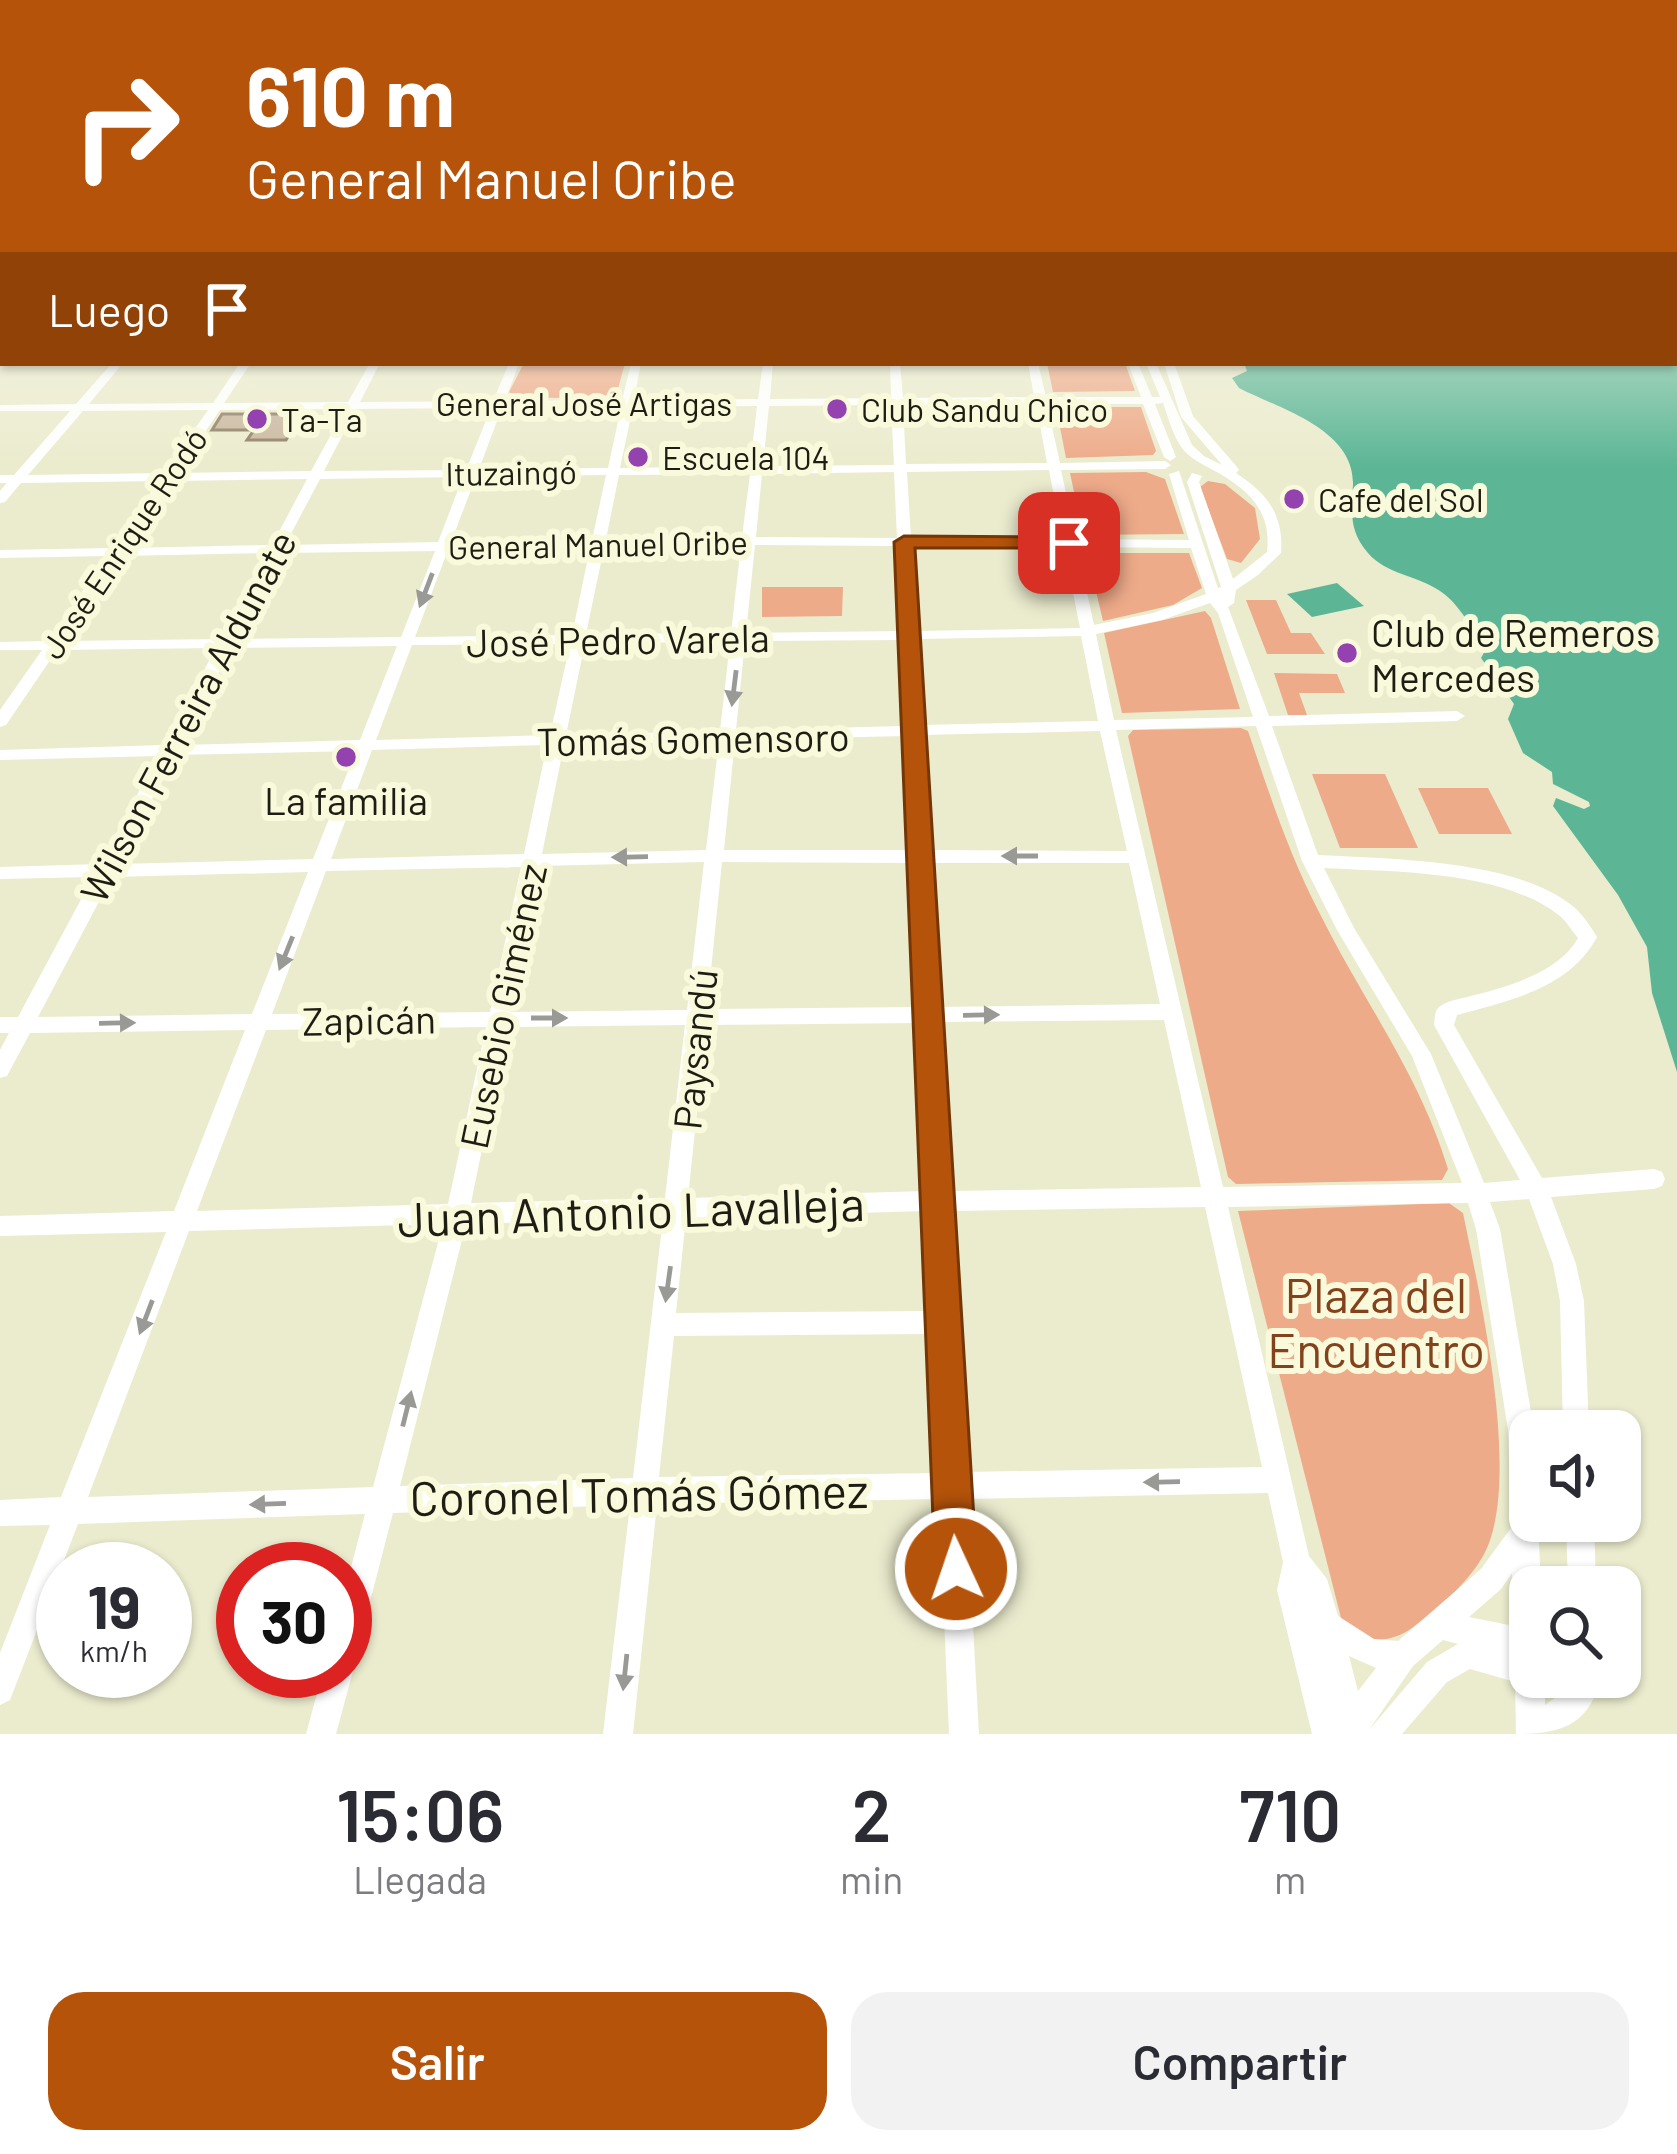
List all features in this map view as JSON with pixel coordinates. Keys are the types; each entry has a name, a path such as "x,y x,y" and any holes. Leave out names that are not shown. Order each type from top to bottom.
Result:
{"street":[{"path":"0,499 115,366"},
{"name":"José Enrique Rodó","path":"0,722 244,366"},
{"name":"Wilson Ferreira Aldunate","path":"0,1070 373,366"},
{"path":"0,1690 513,366"},
{"name":"Eusebio Giménez","path":"372,1542 457,1215 601,544 622,399 635,366"},
{"name":"Paysandú","path":"618,1734 752,542 768,366"},
{"path":"896,366 964,1734"},
{"path":"1034,366 1171,1012 1297,1562 1317,1589 1327,1624 1345,1731"},
{"path":"1134,366 1197,544 1223,601"},
{"path":"1152,366 1187,447 1253,491"},
{"path":"1170,366 1187,417 1277,522 1274,553 1223,601"},
{"name":"General José Artigas","path":"0,408 499,399 1167,400"},
{"path":"1170,465 1200,459"},
{"path":"1200,459 1206,469 1193,482 1223,601 1311,861 1420,1054 1478,1193 1512,1353 1519,1410"},
{"path":"1170,465 1196,476"},
{"name":"Ituzaingó","path":"0,479 1170,465"},
{"name":"General Manuel Oribe","path":"0,554 752,542 1197,544"},
{"name":"José Pedro Varela","path":"0,646 1087,631 1223,601"},
{"name":"Tomás Gomensoro","path":"0,755 1457,716"},
{"path":"0,873 533,858 1137,857"},
{"path":"1311,861 1492,877 1566,910 1588,937 1584,951 1564,965 1502,996 1445,1012 1444,1025 1534,1189 1571,1300 1575,1410"},
{"name":"Zapicán","path":"0,1025 1171,1012"},
{"name":"Juan Antonio Lavalleja","path":"0,1226 935,1201 1478,1193 1654,1179"},
{"path":"663,1325 942,1322"},
{"name":"Coronel Tomás Gómez","path":"0,1513 646,1491 1279,1480"},
{"path":"1345,1731 1403,1656 1491,1579 1518,1542"},
{"path":"1297,1562 1291,1590 1345,1731"},
{"path":"1327,1624 1370,1653 1403,1656"},
{"path":"1442,1626 1509,1639"},
{"path":"1382,1734 1436,1672 1468,1654 1509,1667"},
{"path":"321,1734 331,1698"},
{"path":"1530,1698 1531,1732"},
{"path":"1531,1732 1579,1698"}],"green space":[{"path":"522,366 624,366 618,389 622,392 606,399 514,397 509,392"},
{"path":"1048,366 1126,366 1135,391 1053,392"},
{"path":"1056,407 1141,407 1156,451 1153,455 1066,458"},
{"path":"1146,472 1165,479 1184,534 1083,535 1070,473"},
{"path":"1208,481 1225,484 1255,508 1260,539 1241,563 1227,559 1200,487"},
{"path":"1087,553 1189,553 1202,588 1173,605 1103,621"},
{"path":"762,587 843,587 842,616 762,617"},
{"path":"1246,600 1276,600 1291,633 1311,633 1325,654 1267,654"},
{"path":"1205,611 1240,709 1122,713 1104,633"},
{"path":"1274,673 1337,674 1345,693 1299,693 1307,715 1288,715"},
{"path":"1133,730 1248,731 1308,890 1422,1101 1448,1169 1442,1180 1236,1184 1228,1177 1128,736"},
{"path":"1312,774 1385,774 1418,848 1340,848"},
{"path":"1418,788 1488,788 1512,834 1439,834"},
{"name":"Plaza del Encuentro","path":"1449,1203 1463,1213 1487,1335 1498,1430 1496,1515 1481,1559 1454,1592 1402,1634 1374,1639 1357,1633 1341,1618 1238,1211"}],"shaded area":[{"path":"1245,366 1677,366 1677,1072 1652,993 1647,947 1618,895 1553,806 1556,798 1584,809 1589,802 1553,784 1552,772 1523,753 1508,719 1514,704 1481,658 1486,649 1447,596 1384,566 1362,545 1353,520 1350,465 1341,448 1311,422 1239,388 1232,378 1247,371"},
{"path":"1337,583 1364,606 1312,617 1287,594"}],"building":[{"name":"Ta-Ta","path":"222,414 301,414 286,440 247,440 254,430 212,430"}],"place":[{"name":"Club Sandu Chico","path":"837,409"},
{"name":"Ta-Ta","path":"257,419"},
{"name":"Escuela 104","path":"638,457"},
{"name":"Cafe del Sol","path":"1294,499"},
{"name":"Club de Remeros Mercedes","path":"1347,653"},
{"name":"La familia","path":"346,757"}],"route":[{"path":"956,1569 904,542 1069,543"}]}
